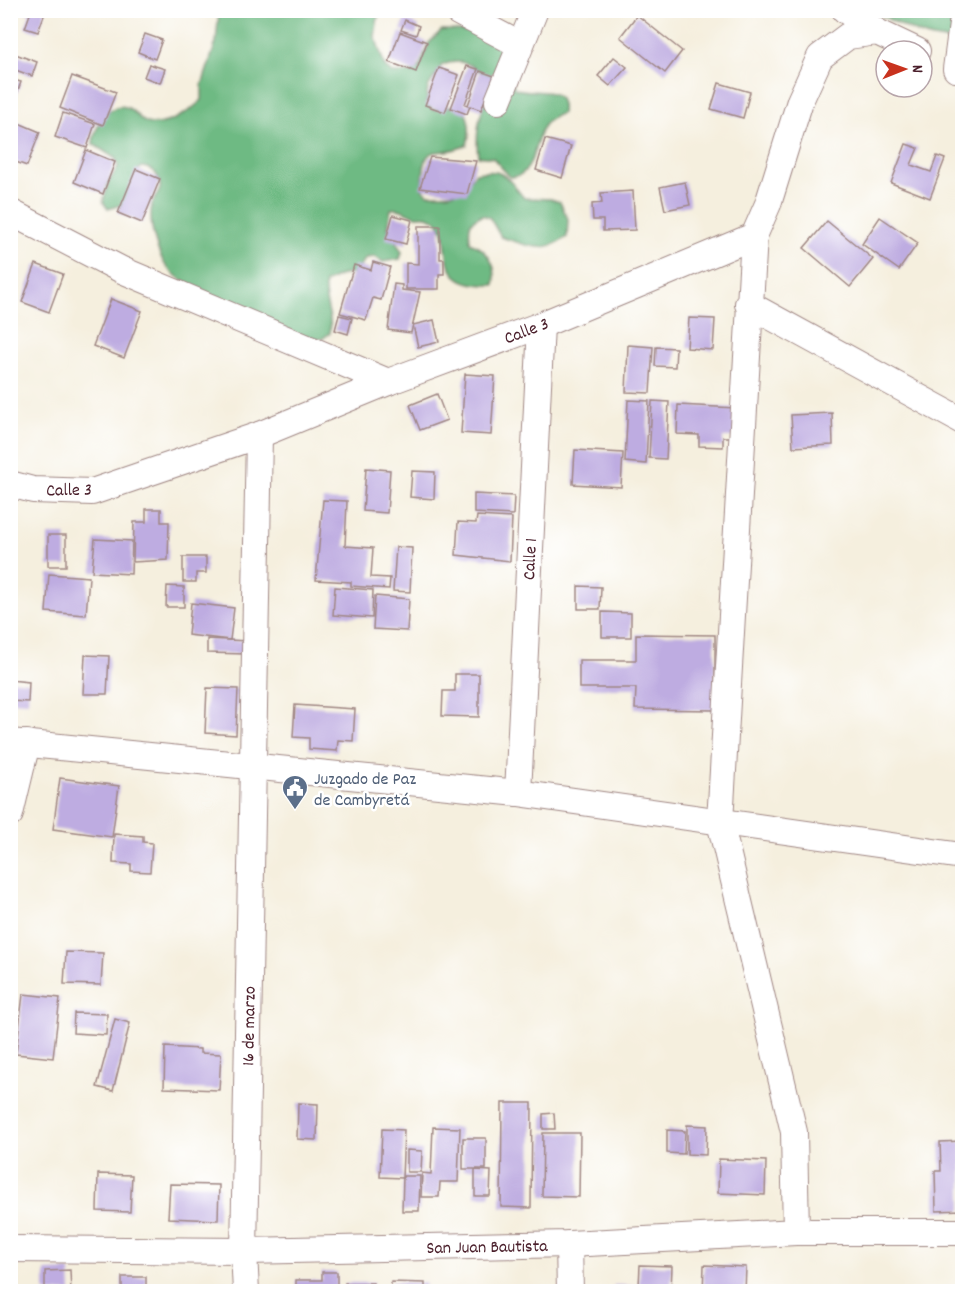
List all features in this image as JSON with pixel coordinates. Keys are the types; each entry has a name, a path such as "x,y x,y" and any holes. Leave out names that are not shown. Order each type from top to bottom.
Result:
{"street":[{"path":"498,101 535,10"},
{"path":"845,10 877,32 892,39"},
{"path":"458,12 520,45"},
{"path":"934,59 959,70 963,24"},
{"path":"796,1232 794,1132 720,822 748,304 754,236 768,204 800,101 820,57 848,36 877,32"},
{"path":"10,212 122,270 388,382"},
{"name":"Calle 3","path":"10,484 33,490 92,492 260,435 388,382 541,325 754,236"},
{"path":"748,304 963,421"},
{"name":"Calle 1","path":"518,793 541,325"},
{"name":"16 de marzo","path":"246,1292 244,1251 260,435"},
{"path":"10,814 19,743 252,763 518,793 963,856"},
{"name":"San Juan Bautista","path":"10,1250 244,1251 569,1244 796,1232 963,1232"},
{"path":"569,1244 570,1292"}],"green space":[{"path":"219,11 379,11 375,36 385,67 392,73 411,73 419,68 429,43 442,30 473,32 493,40 506,58 514,88 546,92 559,97 562,103 562,113 545,124 530,164 525,171 510,177 493,158 478,156 479,125 490,88 487,78 474,67 466,64 454,62 442,65 428,87 426,104 433,110 460,105 468,118 468,140 467,145 429,155 423,172 422,188 428,194 452,193 460,189 476,173 499,173 509,180 524,198 551,199 560,202 568,219 567,237 550,246 535,247 501,237 490,218 483,215 478,217 470,225 470,242 487,254 493,265 495,278 494,285 472,284 458,278 451,269 444,234 439,224 428,216 417,216 398,209 391,209 388,228 402,252 400,259 383,262 375,257 366,258 356,272 339,276 325,283 325,297 331,326 330,333 322,339 305,338 228,305 188,284 164,263 156,243 151,212 160,188 158,176 153,171 142,167 136,172 124,204 108,209 103,202 108,183 118,167 116,159 93,144 103,118 113,109 126,107 145,122 159,124 192,109 202,100 202,85 216,42"},
{"path":"871,11 962,11 962,40 936,39 925,36"}],"building":[{"path":"21,10 46,10 38,32 25,28 30,14"},
{"path":"637,15 682,51 665,73 620,37"},
{"path":"405,20 419,26 416,35 401,30"},
{"path":"400,32 427,42 416,72 389,62"},
{"path":"145,34 162,40 155,59 138,52"},
{"path":"10,52 37,62 32,76 10,68"},
{"path":"614,57 627,67 610,86 598,76"},
{"path":"149,64 165,69 160,83 144,77"},
{"path":"467,66 478,69 465,104 468,105 480,71 494,76 481,110 470,106 467,114 451,108"},
{"path":"439,68 459,75 445,112 425,105"},
{"path":"72,76 116,92 103,125 60,108"},
{"path":"10,79 21,82 11,110 10,110"},
{"path":"719,83 750,92 743,118 711,109"},
{"path":"63,113 95,124 87,148 55,137"},
{"path":"14,121 40,132 27,166 10,160 10,130"},
{"path":"545,139 571,146 562,178 536,170"},
{"path":"906,144 918,148 911,165 931,172 937,156 945,159 930,198 891,183"},
{"path":"86,150 115,162 103,194 74,182"},
{"path":"430,157 476,161 467,194 420,188"},
{"path":"136,169 160,179 142,223 118,213"},
{"path":"685,182 690,205 665,210 660,187"},
{"path":"633,191 635,230 603,231 603,220 593,220 592,204 602,203 601,193"},
{"path":"393,215 412,220 406,244 386,239"},
{"path":"880,217 918,243 899,270 862,244"},
{"path":"827,221 873,259 850,287 804,248"},
{"path":"418,226 440,226 440,259 444,259 444,274 439,274 439,289 406,289 406,263 418,264"},
{"path":"373,262 390,267 381,300 373,298 366,320 340,313 354,265 371,270"},
{"path":"36,264 63,274 49,312 22,302"},
{"path":"394,284 402,285 402,290 420,292 411,333 388,330"},
{"path":"111,299 142,311 124,358 93,346"},
{"path":"339,315 352,318 348,334 335,330"},
{"path":"689,318 715,319 713,350 687,348"},
{"path":"434,320 439,342 418,347 413,325"},
{"path":"628,345 653,347 650,393 626,392"},
{"path":"656,347 676,348 675,367 655,366"},
{"path":"465,374 495,376 491,435 461,433"},
{"path":"437,394 447,420 420,430 410,405"},
{"path":"628,400 649,401 646,464 625,462"},
{"path":"652,401 669,402 666,459 649,458"},
{"path":"678,405 736,408 734,437 723,437 723,447 699,446 699,435 677,434"},
{"path":"832,413 833,445 793,447 791,415"},
{"path":"575,450 623,453 621,487 573,484"},
{"path":"366,468 390,470 387,513 363,511"},
{"path":"412,471 435,472 434,499 410,497"},
{"path":"474,494 514,496 513,515 474,513"},
{"path":"323,500 347,501 345,546 373,548 371,577 390,578 389,589 351,586 351,582 316,580"},
{"path":"146,509 161,509 161,522 169,522 168,560 133,562 134,522 146,522"},
{"path":"477,516 512,518 510,561 456,555 458,522 476,523"},
{"path":"48,535 66,535 66,566 48,566"},
{"path":"95,539 132,541 131,574 92,572"},
{"path":"396,547 412,548 410,592 393,591"},
{"path":"183,557 206,557 206,573 196,573 196,582 183,582"},
{"path":"49,574 89,577 86,615 46,612"},
{"path":"167,586 184,587 184,607 166,607"},
{"path":"578,586 601,587 600,609 578,609"},
{"path":"335,587 373,590 372,618 333,615"},
{"path":"375,596 409,599 407,631 373,629"},
{"path":"191,603 234,608 230,640 188,635"},
{"path":"602,612 631,613 631,637 602,637"},
{"path":"636,634 715,635 715,710 635,709 636,688 579,688 579,660 636,660"},
{"path":"207,639 248,641 247,654 207,653"},
{"path":"85,655 109,656 107,694 83,694"},
{"path":"455,674 479,674 479,717 442,716 443,691 455,691"},
{"path":"10,680 29,682 28,702 10,701"},
{"path":"207,688 238,689 236,735 205,733"},
{"path":"295,705 355,709 353,741 338,740 337,751 309,749 309,738 293,737"},
{"path":"60,778 119,786 112,837 53,829"},
{"path":"114,834 143,836 143,842 152,843 150,872 131,871 131,864 113,863"},
{"path":"66,952 103,953 101,985 64,984"},
{"path":"23,994 60,998 53,1058 16,1054"},
{"path":"74,1013 107,1014 106,1035 73,1033"},
{"path":"115,1019 130,1023 113,1091 97,1087"},
{"path":"165,1047 200,1049 200,1053 221,1054 219,1090 164,1088"},
{"path":"298,1103 318,1104 317,1140 297,1139"},
{"path":"502,1103 532,1103 531,1208 501,1207"},
{"path":"554,1113 555,1129 543,1129 543,1114"},
{"path":"687,1125 707,1126 706,1155 687,1154"},
{"path":"433,1127 460,1128 458,1182 440,1182 439,1197 421,1197 422,1173 431,1174"},
{"path":"382,1129 404,1130 402,1178 380,1177"},
{"path":"667,1130 685,1131 684,1154 667,1153"},
{"path":"543,1133 580,1133 579,1197 542,1196"},
{"path":"463,1138 486,1138 486,1169 463,1169"},
{"path":"962,1141 962,1210 936,1211 935,1171 941,1171 940,1142"},
{"path":"407,1150 422,1151 421,1172 407,1172"},
{"path":"719,1159 766,1161 765,1195 718,1193"},
{"path":"475,1170 491,1171 490,1196 475,1196"},
{"path":"98,1174 132,1175 130,1212 97,1211"},
{"path":"403,1176 420,1176 419,1211 402,1211"},
{"path":"170,1184 219,1185 218,1220 168,1218"},
{"path":"640,1265 672,1266 671,1292 613,1292 614,1285 639,1286"},
{"path":"704,1265 746,1267 745,1292 703,1292"},
{"path":"70,1270 71,1292 45,1292 45,1271"},
{"path":"322,1272 337,1272 337,1292 296,1292 296,1280 322,1280"},
{"path":"122,1277 146,1277 146,1292 122,1292"},
{"path":"391,1282 425,1283 425,1292 391,1292"},
{"path":"345,1283 373,1283 373,1292 345,1292"}],"place":[{"name":"Juzgado de Paz de Cambyretá","path":"295,811"}]}
